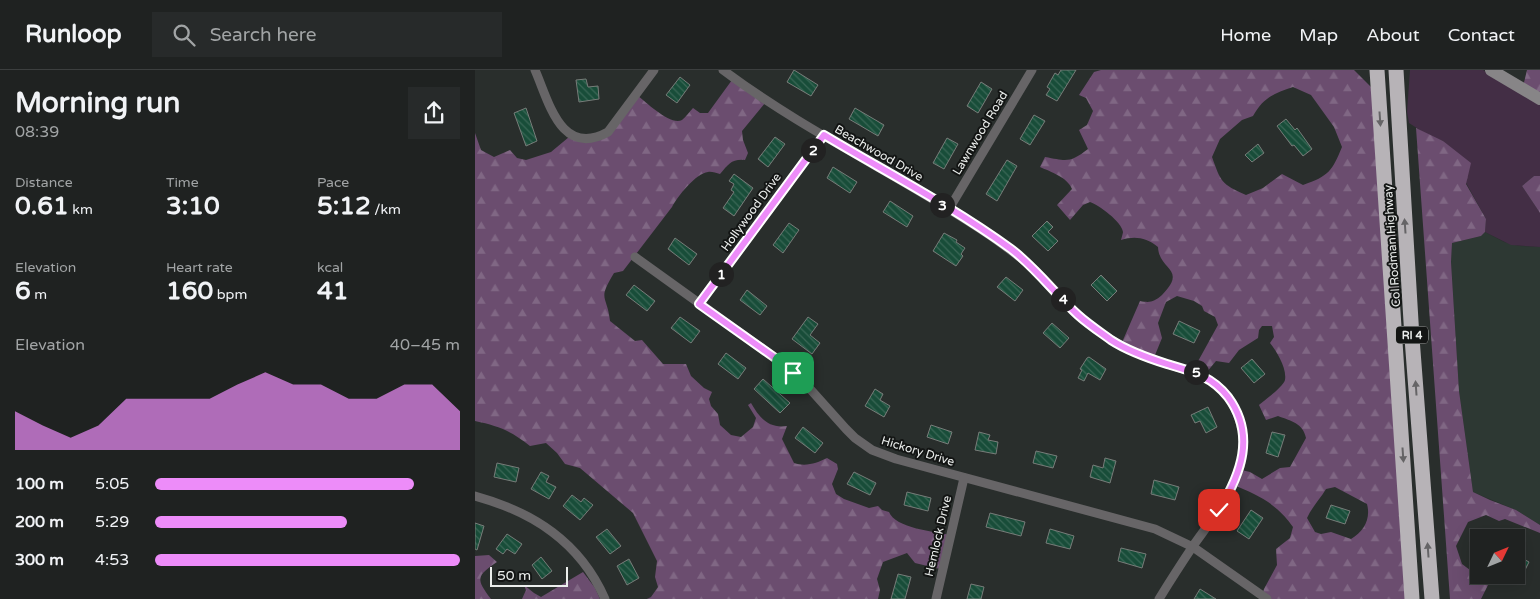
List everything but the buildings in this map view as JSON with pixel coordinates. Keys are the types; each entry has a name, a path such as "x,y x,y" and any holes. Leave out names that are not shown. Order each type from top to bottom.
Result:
{"highway":[{"name":"Col Rodman Highway","path":"1377,70 1413,599"},
{"name":"Col Rodman Highway","path":"1396,70 1412,338 1432,599"}],"street":[{"path":"535,70 555,118 569,134 587,138 608,132 654,70"},
{"name":"Beachwood Drive","path":"723,70 745,86 949,209 1010,249 1025,261 1077,315 1101,333 1131,350 1200,374 1211,380 1228,398 1235,408 1243,435 1243,453 1239,473 1219,510 1159,599"},
{"name":"Lawnwood Road","path":"949,209 1032,70"},
{"path":"1491,70 1540,99"},
{"name":"Hollywood Drive","path":"699,304 824,135"},
{"name":"Hickory Drive","path":"635,258 788,369 811,390 846,430 872,450 896,459 964,478 1155,529 1193,547 1267,599"},
{"name":"Hemlock Drive","path":"936,599 964,478"},
{"path":"475,496 503,504 521,512 553,532 580,558 605,599"}],"shaded area":[{"path":"1410,70 1483,70 1540,104 1540,176 1534,176 1522,186 1540,213 1540,247 1511,245 1485,232 1486,219 1443,141 1429,136 1409,123 1407,112"},
{"path":"1485,232 1504,242 1519,246 1540,247 1540,525 1516,510 1473,492 1459,391 1451,262 1452,243 1481,236"}],"green space":[{"path":"1101,70 1354,70 1372,88 1413,599 1261,599 1264,589 1277,565 1276,549 1290,538 1293,527 1280,511 1273,506 1258,496 1232,484 1237,469 1250,472 1262,479 1280,468 1290,467 1306,438 1302,429 1292,421 1278,416 1266,420 1259,405 1277,390 1285,380 1283,365 1270,343 1274,337 1272,326 1262,326 1259,330 1258,338 1239,350 1229,363 1216,361 1201,379 1191,374 1218,325 1215,317 1204,311 1202,306 1194,301 1177,296 1166,302 1158,323 1162,338 1153,360 1120,347 1140,301 1154,301 1162,295 1169,286 1172,274 1163,261 1158,247 1140,238 1121,240 1123,232 1119,224 1104,210 1094,204 1090,202 1083,205 1070,220 1057,205 1072,189 1070,185 1058,175 1040,167 1045,157 1068,160 1077,157 1088,149 1079,130 1087,125 1093,111 1086,98 1079,95 1094,72","holes":["1293,87 1311,95 1334,127 1342,147 1329,172 1319,179 1303,185 1282,174 1263,188 1246,195 1231,188 1220,177 1212,157 1220,139 1242,120 1253,116 1265,100","1335,487 1367,504 1367,520 1360,532 1351,539 1331,532 1321,534 1315,532 1307,518 1326,489"]},
{"path":"1527,70 1540,70 1540,104 1522,91"},
{"path":"732,80 765,103 742,131 748,153 745,160 733,161 720,174 708,172 698,176 678,197 623,271 614,273 604,293 610,321 635,341 642,340 663,364 686,364 691,376 704,388 712,392 709,399 711,406 718,414 720,425 731,435 741,437 753,427 756,418 748,405 751,403 757,413 769,424 787,426 782,439 794,463 811,464 827,458 837,464 838,469 832,484 836,494 869,508 878,506 907,526 951,535 940,569 915,563 907,553 883,562 877,579 880,590 878,599 647,599 651,597 658,587 655,577 657,561 633,513 580,468 565,464 546,443 530,446 517,436 504,430 475,421 475,133 481,150 494,157 510,150 517,158 526,160 551,152 569,137 606,133 638,96 659,113 672,120 682,120 693,108 700,113 708,113"},
{"path":"1416,128 1443,141 1471,163 1466,184 1486,219 1485,232 1481,236 1452,243 1451,262 1459,391 1473,492 1516,510 1540,525 1540,533 1505,519 1499,521 1486,515 1468,522 1456,546 1462,564 1470,570 1470,584 1488,585 1481,599 1450,599"},
{"path":"1534,176 1540,176 1540,213 1522,186"},
{"path":"489,555 497,562 485,571 481,582 491,599 475,599 475,556"},
{"path":"583,572 595,588 600,599 522,599 526,590 524,585 541,597"}],"route":[{"path":"793,373 778,360 699,304 824,135 949,209 1010,249 1041,276 1077,315 1095,329 1114,341 1149,358 1200,374 1220,388 1235,408 1243,435 1243,453 1239,473 1219,510"}]}
